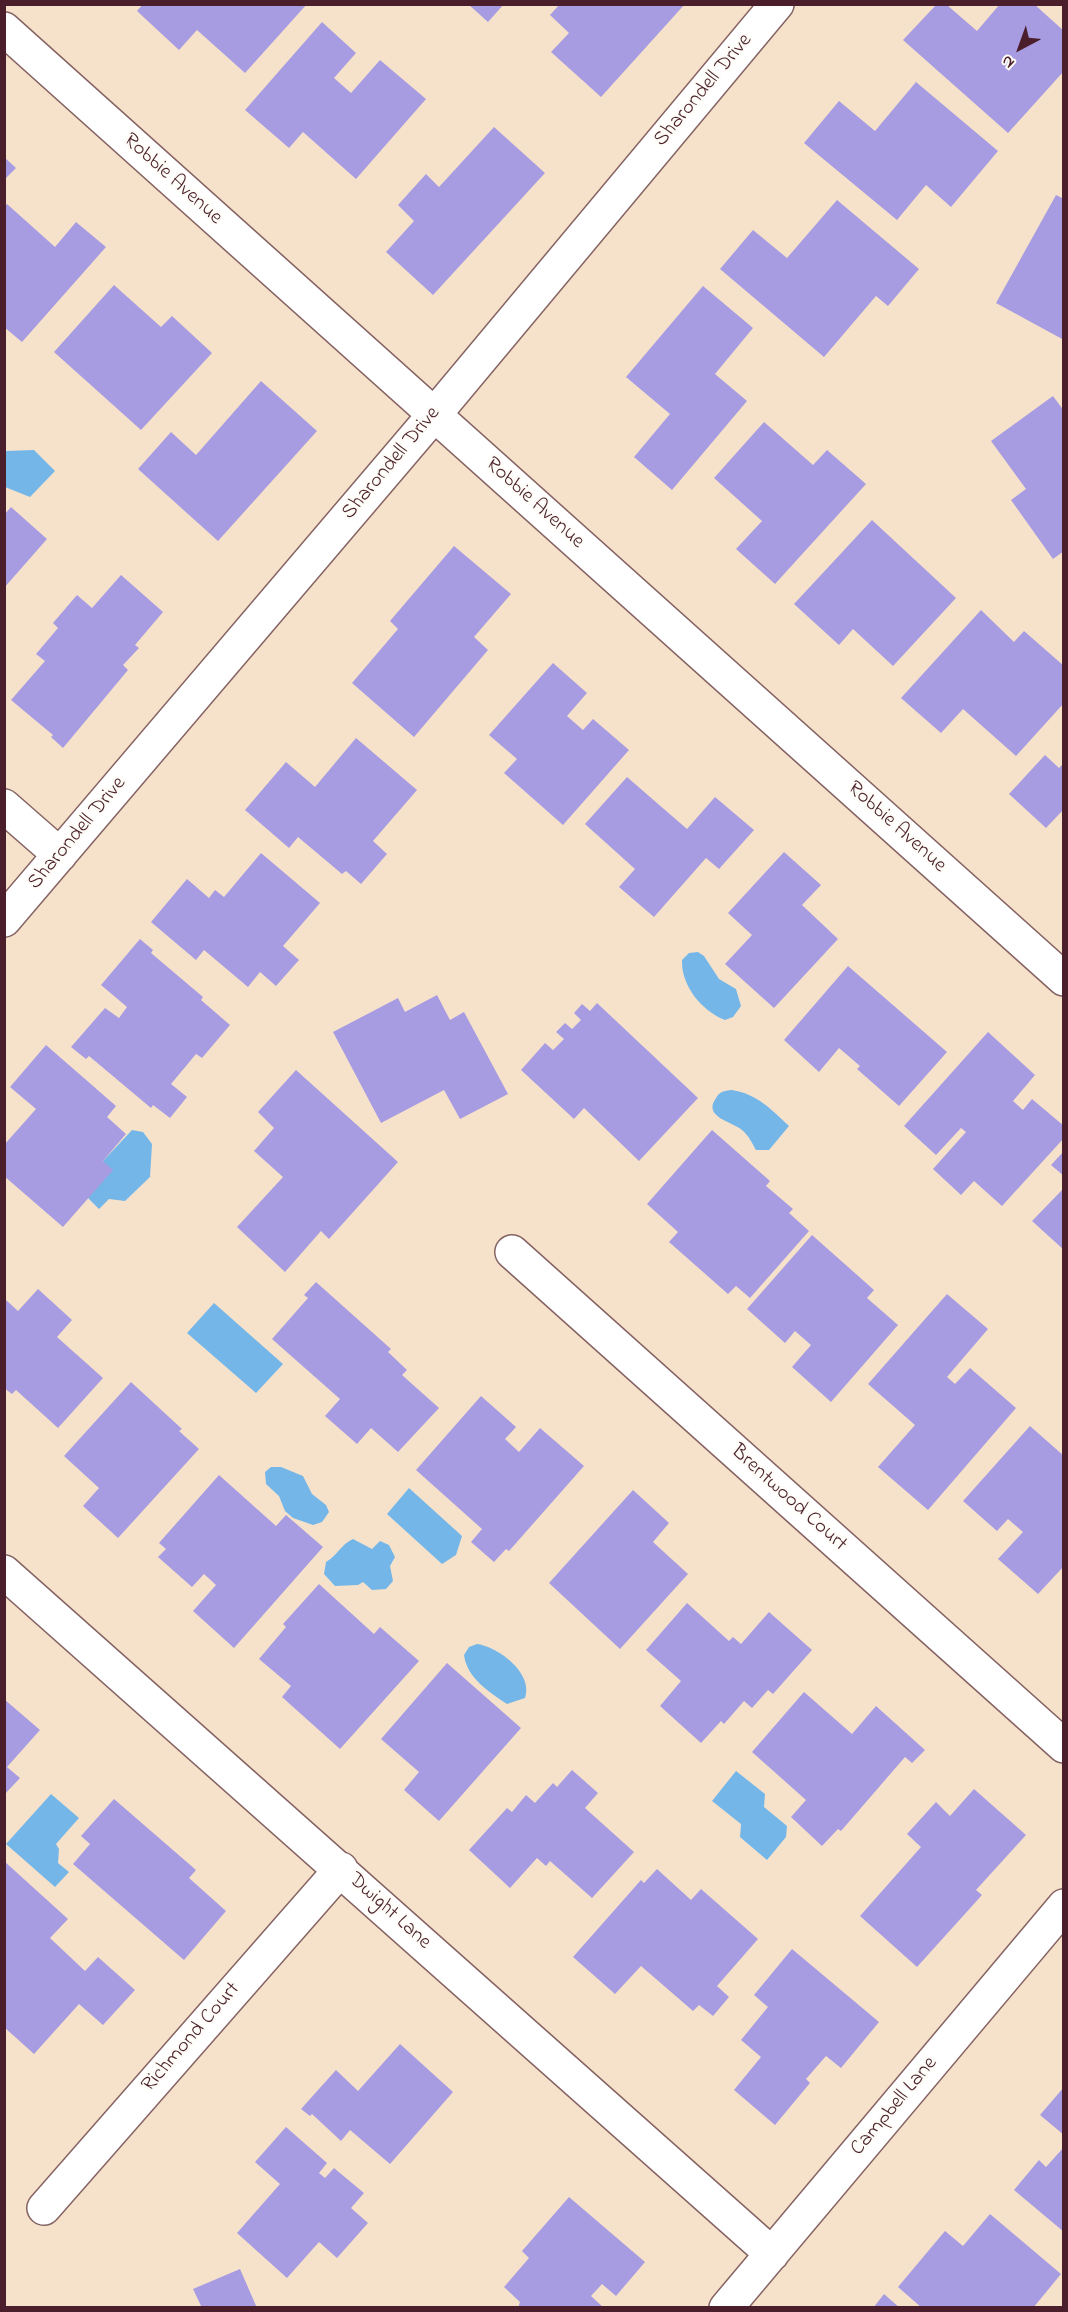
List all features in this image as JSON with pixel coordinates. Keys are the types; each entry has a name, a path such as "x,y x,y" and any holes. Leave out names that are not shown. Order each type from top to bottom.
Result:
{"street":[{"name":"Sharondell Drive","path":"4,920 434,415 777,4"},
{"name":"Robbie Avenue","path":"4,29 1064,979"},
{"path":"4,806 60,855"},
{"name":"Brentwood Court","path":"512,1252 1064,1746"},
{"name":"Dwight Lane","path":"4,1572 772,2254"},
{"name":"Richmond Court","path":"44,2208 341,1869"},
{"name":"Campbell Lane","path":"726,2307 1064,1906"}],"water":[{"path":"34,450 55,471 30,497 5,487 5,451"},
{"path":"698,952 704,956 719,979 736,989 741,1006 733,1017 725,1020 717,1016 701,1004 689,988 682,960 689,953"},
{"path":"732,1090 756,1099 770,1108 789,1126 769,1150 756,1150 742,1130 720,1118 713,1110 719,1094"},
{"path":"132,1130 143,1132 152,1144 150,1177 125,1201 109,1199 99,1209 88,1198 103,1161"},
{"path":"214,1303 283,1364 256,1393 187,1333"},
{"path":"271,1467 281,1467 303,1476 312,1494 326,1505 329,1512 322,1522 313,1525 293,1518 285,1511 279,1496 266,1484 265,1472"},
{"path":"409,1488 462,1536 456,1555 442,1564 387,1514"},
{"path":"353,1539 372,1549 380,1541 389,1545 395,1557 390,1566 393,1581 386,1589 372,1590 363,1582 358,1585 335,1586 324,1574 326,1562"},
{"path":"477,1644 495,1650 513,1663 524,1680 525,1698 507,1704 474,1677 469,1671 464,1655 469,1647"},
{"path":"736,1771 765,1794 764,1807 787,1826 786,1837 767,1860 740,1837 741,1824 712,1801"},
{"path":"51,1794 79,1818 56,1844 59,1849 58,1863 69,1872 55,1887 6,1844"}],"building":[{"path":"143,4 307,4 245,73 197,30 179,50 137,11"},
{"path":"468,4 504,4 488,22"},
{"path":"560,4 685,4 601,97 551,52 569,33 550,15"},
{"path":"1000,4 1034,4 1064,31 1064,71 1008,133 903,40 936,5 947,5 977,31"},
{"path":"322,22 356,53 334,78 351,93 380,60 426,99 356,179 303,132 289,148 245,110"},
{"path":"916,82 998,151 951,207 926,185 897,220 804,143 839,101 875,131"},
{"path":"494,127 545,173 433,295 386,252 414,221 398,205 426,174 439,187"},
{"path":"4,157 16,168 4,180"},
{"path":"1056,195 1064,199 1064,340 996,303"},
{"path":"837,200 919,269 888,306 876,296 824,357 720,269 753,230 787,258"},
{"path":"7,204 55,247 76,222 106,247 22,342 4,327 4,207"},
{"path":"114,285 161,327 172,316 212,353 141,430 54,352"},
{"path":"703,286 753,328 715,374 747,401 672,490 634,457 670,414 626,377"},
{"path":"261,381 317,431 218,541 138,469 171,432 196,455"},
{"path":"1053,396 1064,411 1064,551 1053,559 1011,500 1026,489 991,441"},
{"path":"764,422 813,465 827,450 866,484 775,584 736,549 762,521 714,478"},
{"path":"11,507 47,539 4,588 4,515"},
{"path":"872,520 956,598 893,666 853,629 839,645 794,604"},
{"path":"454,546 511,594 474,637 488,650 414,737 352,683 398,629 390,621"},
{"path":"121,575 163,612 135,645 139,648 123,665 128,670 63,748 51,737 53,735 11,700 45,661 36,654 58,628 53,623 77,595 92,608"},
{"path":"981,610 1014,642 1024,631 1064,666 1064,703 1016,756 963,709 941,733 901,698"},
{"path":"553,663 587,693 567,716 583,730 593,719 629,750 563,825 504,773 517,759 489,735"},
{"path":"356,738 417,790 373,841 387,854 361,884 346,871 342,874 298,837 289,848 245,810 286,762 315,787"},
{"path":"1045,755 1059,768 1064,763 1064,809 1046,828 1009,794"},
{"path":"627,777 687,829 715,797 754,830 719,869 706,858 654,917 619,887 635,869 585,824"},
{"path":"784,852 821,885 802,905 838,939 774,1008 725,964 752,935 728,913"},
{"path":"261,853 320,903 283,946 299,960 276,986 260,972 248,987 204,950 196,960 151,922 187,879 209,898 215,890 224,897"},
{"path":"140,939 153,950 151,953 203,997 201,1000 230,1025 202,1058 196,1054 171,1084 187,1097 170,1118 153,1105 151,1108 89,1056 86,1059 71,1047 105,1008 119,1018 127,1007 101,985"},
{"path":"848,966 947,1052 899,1106 857,1069 860,1066 839,1048 819,1072 784,1040"},
{"path":"437,995 450,1020 464,1012 508,1094 460,1119 444,1090 381,1123 333,1032 398,998 405,1012"},
{"path":"597,1003 698,1098 639,1161 584,1108 574,1119 521,1070 545,1043 553,1050 564,1039 556,1032 565,1023 572,1029 581,1020 574,1013 582,1004 590,1011"},
{"path":"988,1032 1035,1075 1013,1101 1023,1110 1032,1099 1064,1126 1064,1138 1002,1206 974,1181 961,1195 933,1169 966,1132 961,1128 936,1155 904,1126"},
{"path":"46,1045 116,1106 107,1117 126,1134 103,1161 113,1170 63,1227 4,1176 4,1145 36,1109 10,1087"},
{"path":"296,1070 398,1162 329,1239 321,1231 285,1272 237,1227 283,1177 254,1151 274,1128 258,1112"},
{"path":"712,1130 770,1181 766,1186 793,1209 789,1213 809,1231 750,1298 736,1286 728,1294 669,1242 678,1232 647,1204"},
{"path":"1064,1151 1064,1176 1051,1165"},
{"path":"1064,1188 1064,1250 1032,1221"},
{"path":"812,1235 874,1290 867,1298 898,1325 831,1402 792,1367 811,1345 795,1331 785,1343 747,1309"},
{"path":"316,1282 391,1349 388,1352 407,1370 402,1375 439,1408 398,1452 371,1428 357,1444 325,1416 340,1399 272,1339 308,1298 304,1295"},
{"path":"38,1289 72,1320 57,1337 103,1378 58,1428 16,1390 12,1394 4,1388 4,1302 6,1300 18,1311"},
{"path":"947,1294 988,1329 947,1377 955,1384 970,1368 1016,1408 928,1510 878,1467 915,1425 868,1384"},
{"path":"131,1382 182,1429 179,1431 199,1449 118,1538 83,1506 99,1488 64,1456"},
{"path":"481,1396 516,1427 505,1439 519,1452 540,1428 584,1466 509,1551 506,1549 494,1562 471,1542 482,1529 416,1470"},
{"path":"1030,1426 1064,1456 1064,1566 1038,1594 998,1559 1023,1532 1008,1519 997,1531 963,1501"},
{"path":"219,1475 276,1526 286,1515 323,1547 234,1648 193,1611 216,1585 204,1574 192,1587 158,1557 166,1549 159,1543"},
{"path":"633,1490 669,1523 653,1542 688,1574 620,1649 549,1583"},
{"path":"319,1584 374,1634 380,1627 419,1661 340,1749 282,1697 291,1686 259,1659 286,1627 283,1624"},
{"path":"687,1603 729,1641 733,1637 741,1644 769,1612 812,1650 773,1694 768,1690 752,1708 744,1701 724,1724 721,1721 701,1743 660,1706 681,1681 646,1650"},
{"path":"447,1663 521,1728 439,1821 404,1790 419,1772 381,1739"},
{"path":"804,1692 852,1734 876,1706 925,1750 912,1763 905,1757 841,1831 838,1829 822,1846 791,1817 806,1800 752,1752"},
{"path":"4,1699 40,1730 7,1767 20,1778 4,1795"},
{"path":"572,1770 598,1793 585,1808 634,1852 592,1898 550,1861 546,1866 537,1858 510,1888 469,1850 507,1808 512,1812 526,1795 535,1803 553,1783 557,1787"},
{"path":"974,1789 1026,1835 976,1890 982,1895 917,1967 860,1916 921,1847 907,1834 936,1802 950,1816"},
{"path":"114,1799 196,1870 189,1878 226,1911 184,1960 73,1864 90,1844 81,1836"},
{"path":"4,1861 68,1919 50,1938 85,1971 98,1957 135,1990 103,2025 79,2004 34,2054 4,2027"},
{"path":"657,1869 691,1900 701,1889 758,1939 717,1986 729,1997 713,2016 699,2005 693,2011 641,1966 615,1994 573,1957 641,1880 644,1883"},
{"path":"792,1949 879,2022 841,2068 826,2056 806,2079 810,2083 775,2125 734,2090 761,2057 741,2040 768,2007 754,1995"},
{"path":"400,2044 453,2092 390,2164 350,2130 341,2141 312,2114 310,2116 301,2109 336,2070 358,2091"},
{"path":"1064,2087 1064,2135 1040,2115"},
{"path":"286,2127 327,2163 319,2173 325,2178 334,2168 364,2193 351,2208 368,2223 337,2258 319,2242 287,2278 237,2233 280,2184 255,2162"},
{"path":"1064,2147 1064,2232 1014,2190 1039,2160 1046,2167"},
{"path":"569,2197 645,2262 616,2296 602,2284 591,2296 604,2308 518,2308 520,2302 504,2287 529,2258 522,2251"},
{"path":"990,2214 1061,2274 1033,2308 922,2308 898,2287 945,2231 963,2246"},
{"path":"240,2269 257,2308 202,2308 193,2289"},
{"path":"884,2294 900,2308 873,2308"}]}
